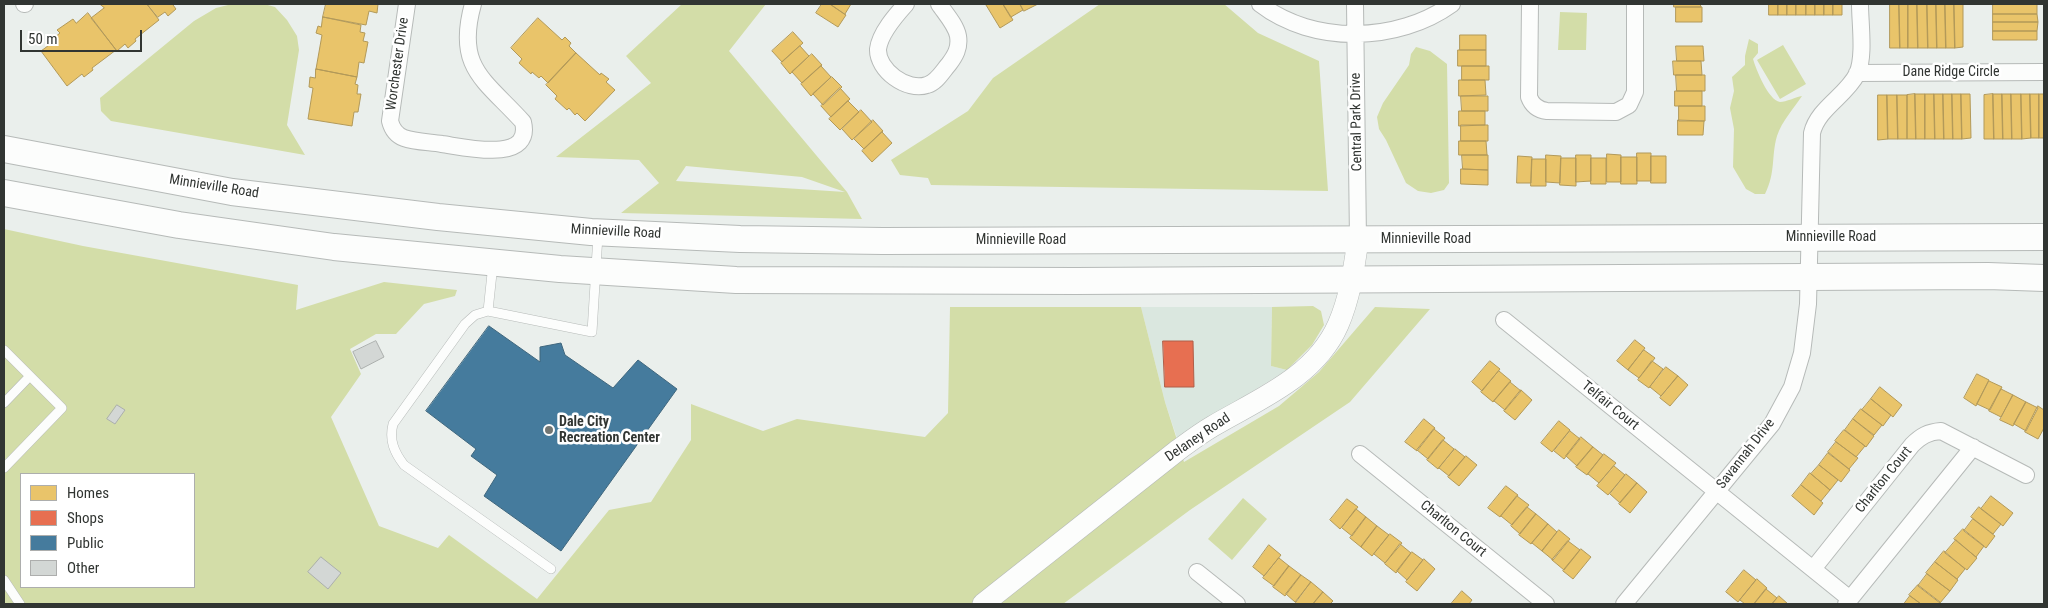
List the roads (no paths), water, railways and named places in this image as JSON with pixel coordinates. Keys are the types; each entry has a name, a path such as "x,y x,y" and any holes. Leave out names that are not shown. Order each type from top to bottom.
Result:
{"main road":[{"name":"Minnieville Road","path":"4,149 232,192 438,217 598,232 740,238 883,241 2044,237"},
{"path":"4,193 179,225 334,247 493,264 736,280 821,282 2044,278"}],"street":[{"name":"Worchester Drive","path":"407,4 390,121 392,129 404,138 479,149 512,147 521,141 524,134 523,122 489,88 479,76 471,61 467,44 467,31 473,4"},
{"path":"906,4 880,40 878,54 884,66 899,81 918,86 928,85 938,79 957,51 958,35 939,4"},
{"path":"1260,4 1275,14 1306,27 1355,34 1386,31 1406,26 1434,15 1452,4"},
{"name":"Central Park Drive","path":"1355,4 1358,240"},
{"path":"1530,4 1530,97 1533,105 1546,111 1616,112 1629,105 1635,92 1635,4"},
{"path":"1808,278 1811,142 1814,126 1857,73 1861,54 1860,4"},
{"name":"Dane Ridge Circle","path":"1857,73 2044,72"},
{"name":"Delaney Road","path":"983,604 1178,450 1210,427 1276,391 1310,365 1327,345 1338,325 1352,279 1358,240"},
{"name":"Savannah Drive","path":"1624,604 1772,424 1792,387 1803,347 1808,304 1808,278"},
{"name":"Telfair Court","path":"1504,320 1716,492"},
{"name":"Charlton Court","path":"1813,569 1919,437 1929,432 1941,431 2026,475"},
{"path":"1716,492 1813,569 1848,602 1973,447"},
{"name":"Charlton Court","path":"1360,454 1546,604"},
{"path":"1197,572 1237,604"}],"lane":[{"path":"551,569 404,465 398,457 392,441 393,424 465,324 475,315 488,311 592,332 598,232"},
{"path":"488,311 493,264"},
{"path":"4,350 62,408 4,468"},
{"path":"4,403 30,376"},
{"path":"4,580 20,604"}],"place":[{"name":"Dale City Recreation Center","path":"549,430"}]}
